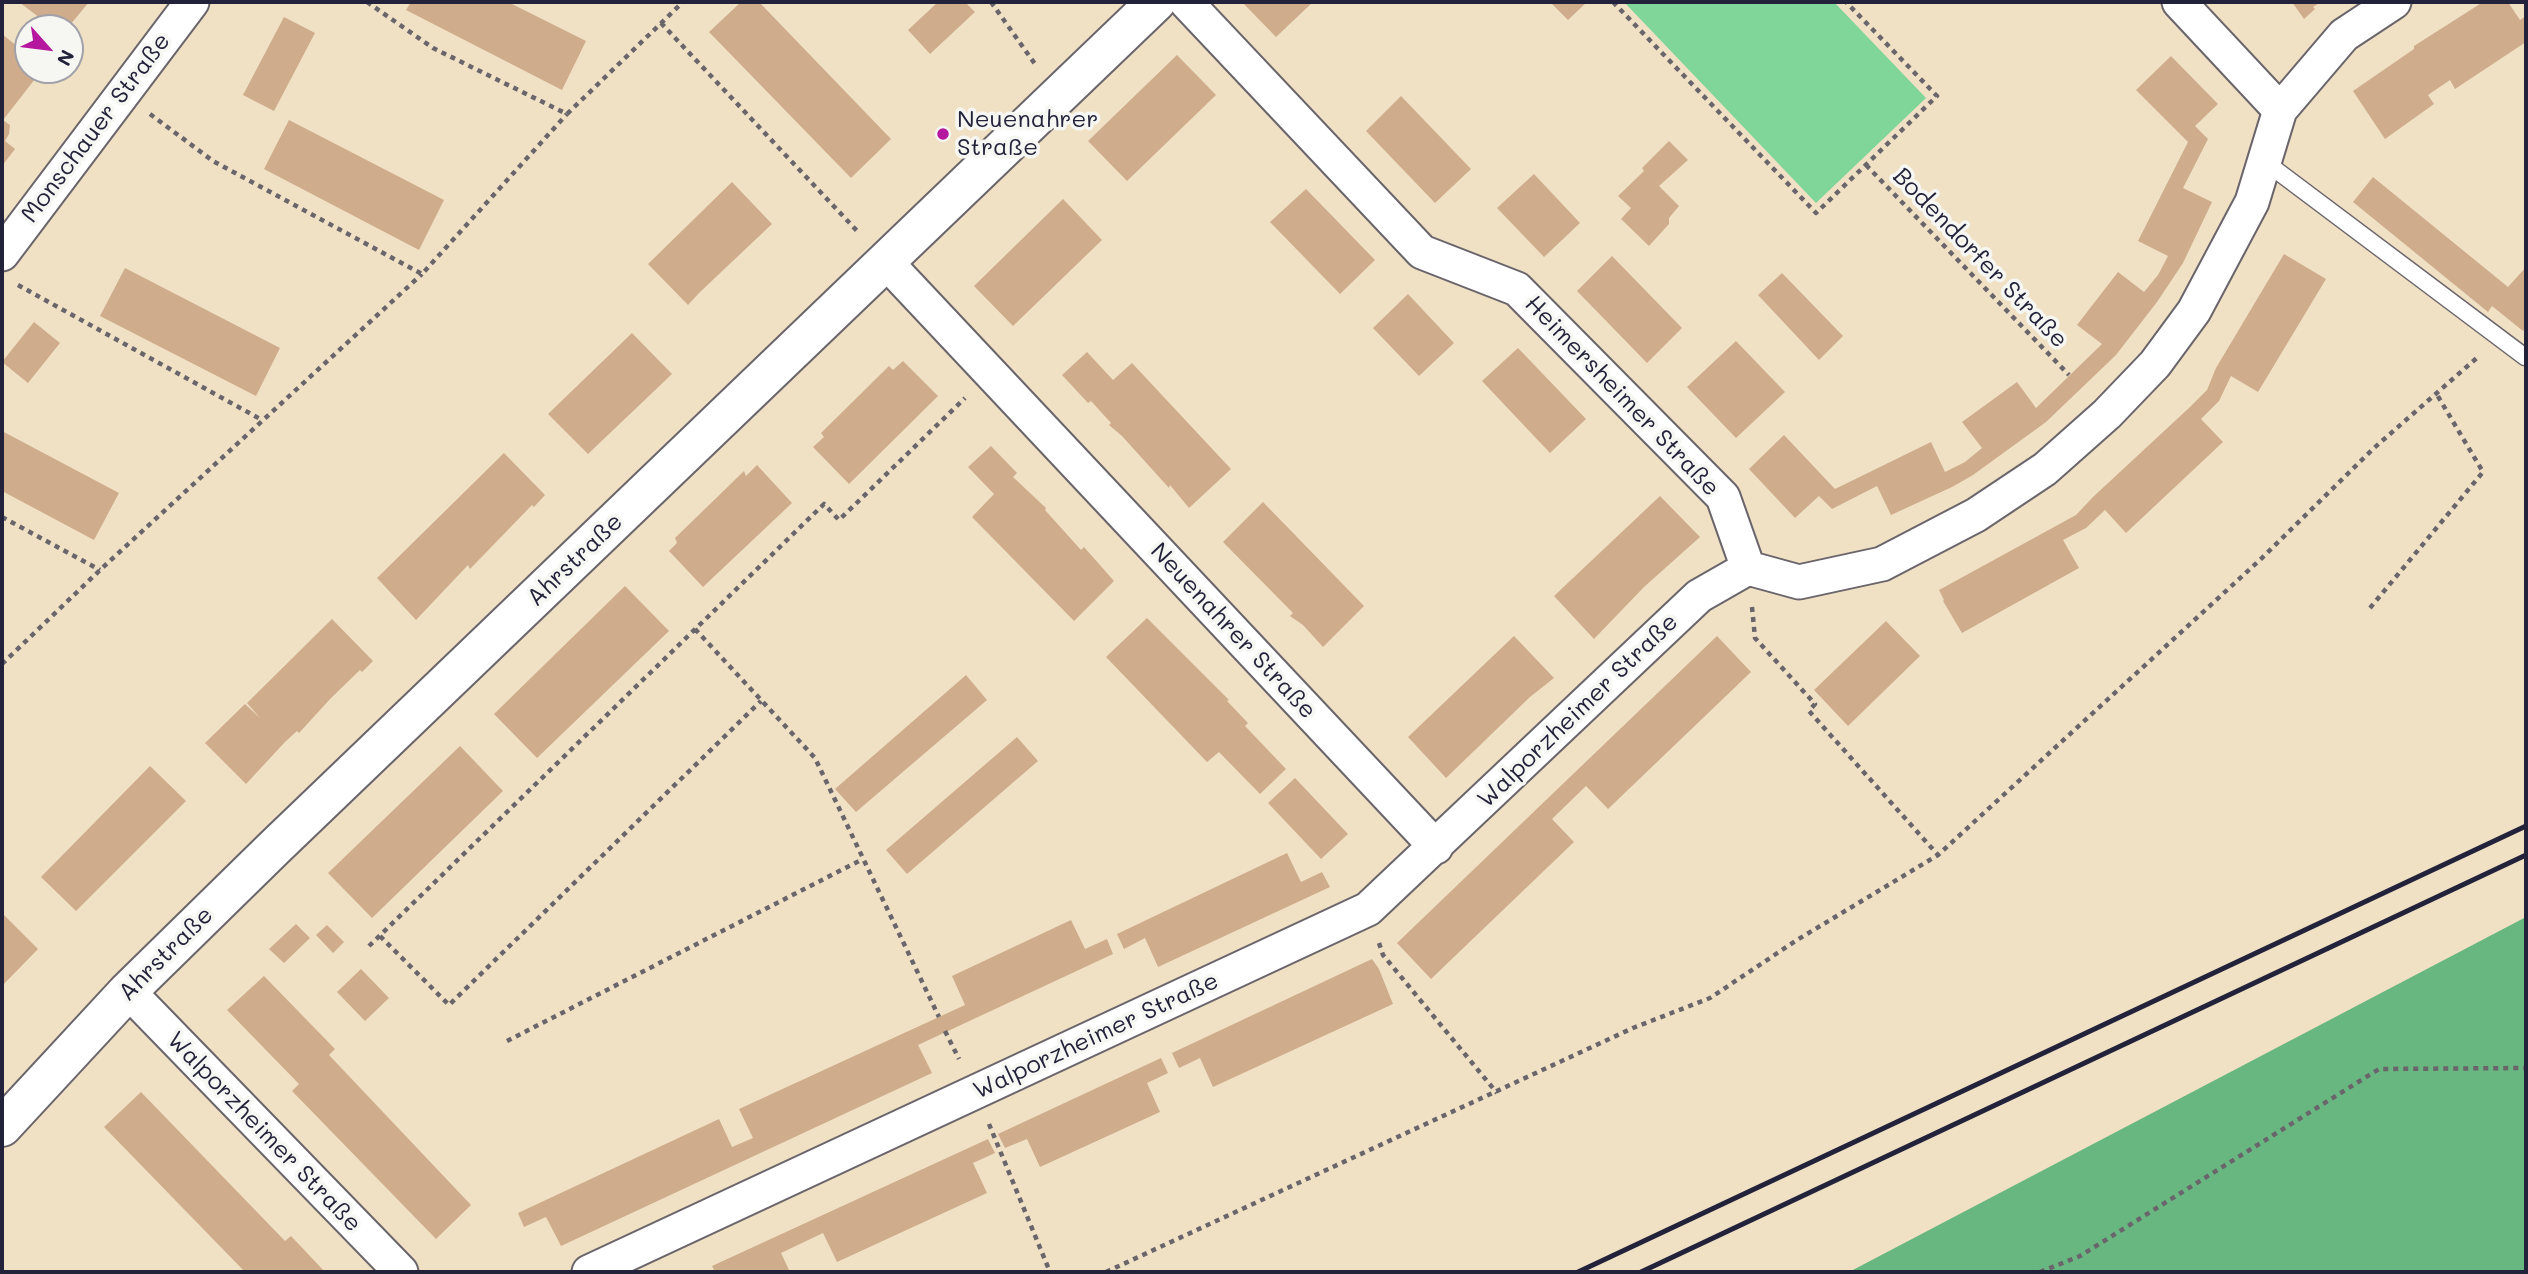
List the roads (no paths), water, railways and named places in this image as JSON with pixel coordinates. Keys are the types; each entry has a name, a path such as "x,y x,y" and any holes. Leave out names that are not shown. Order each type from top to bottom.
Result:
{"street":[{"name":"Monschauer Straße","path":"8,269 122,93 191,2"},
{"name":"Ahrstraße","path":"2,1127 128,991 1156,2"},
{"name":"Heimersheimer Straße","path":"1186,2 1422,252 1517,289 1723,497 1748,568"},
{"path":"2179,2 2280,110"},
{"path":"1748,568 1799,582 1882,564 1976,515 2045,468 2107,414 2155,364 2194,311 2252,202 2280,110 2344,35 2394,2"},
{"name":"Neuenahrer Straße","path":"886,262 1436,847"},
{"name":"Walporzheimer Straße","path":"589,1272 1368,909 1699,596 1748,568"},
{"name":"Walporzheimer Straße","path":"128,991 401,1272"}],"lane":[{"path":"2264,161 2525,357 2526,355"}],"railway":[{"path":"1578,1272 2526,826"},
{"path":"1641,1272 2526,855"}],"place":[{"name":"Neuenahrer Straße","path":"943,134"}]}
